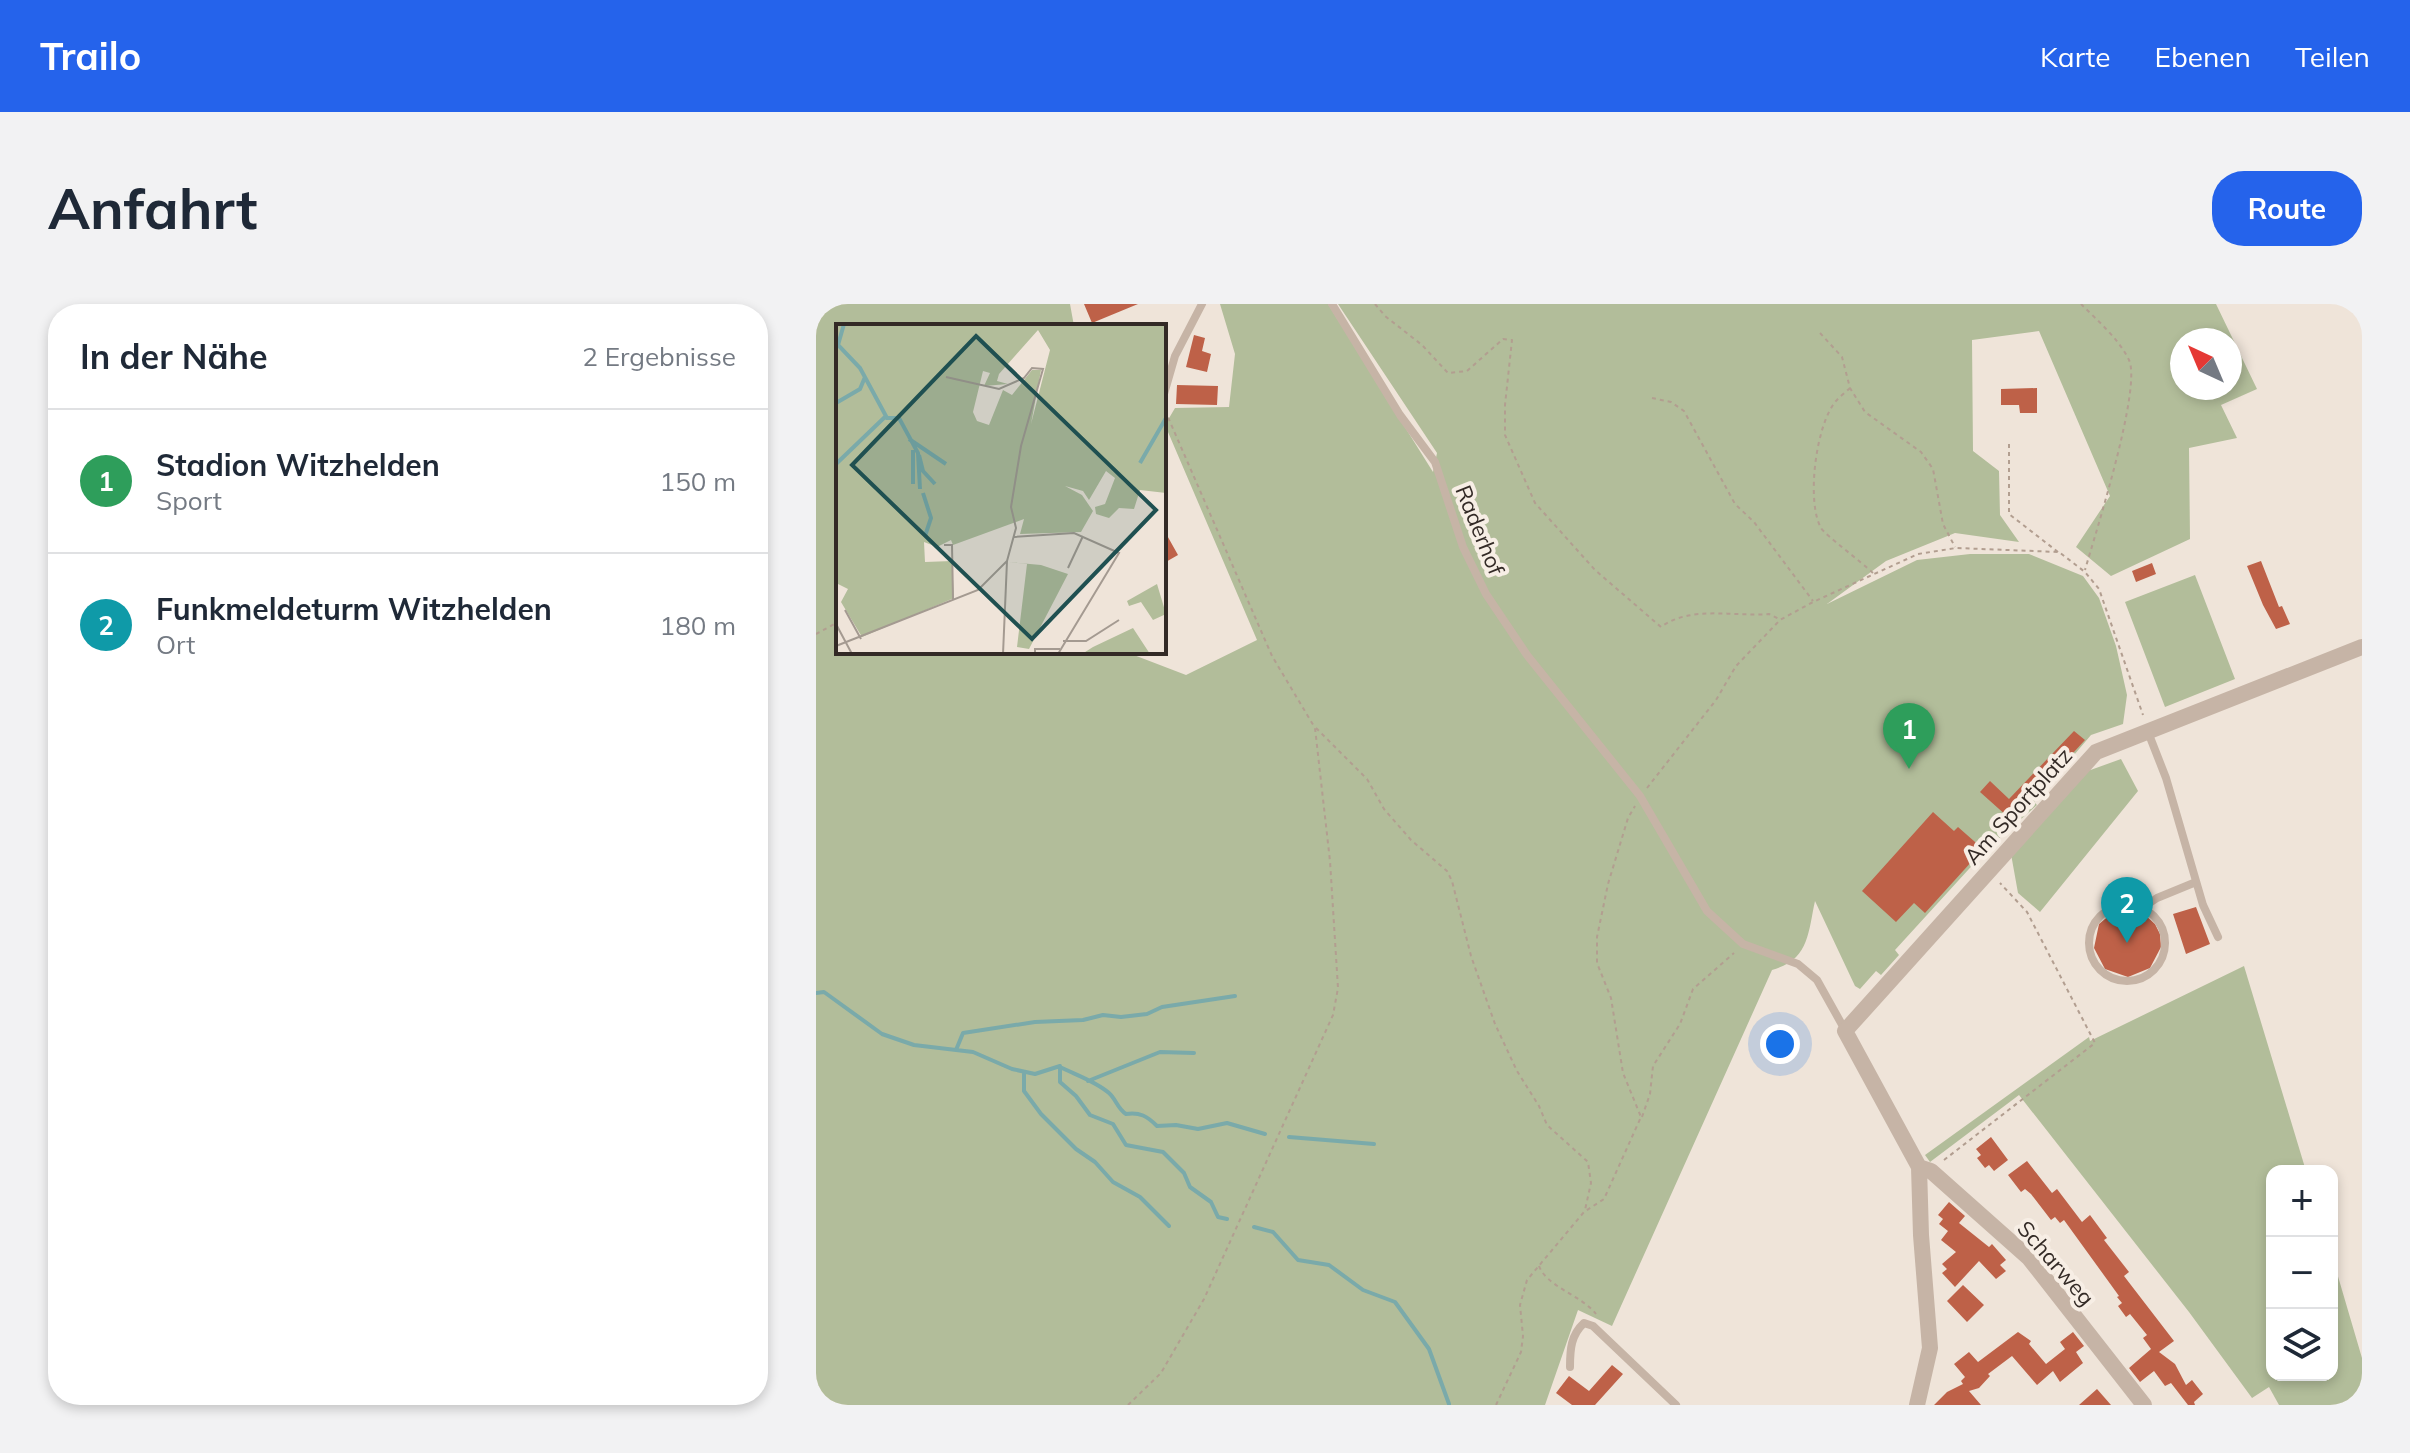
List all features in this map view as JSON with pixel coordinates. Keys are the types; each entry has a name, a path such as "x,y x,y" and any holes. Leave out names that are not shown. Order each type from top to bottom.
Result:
{"street":[{"name":"Am Sportplatz","path":"1845,1031 2096,752 2362,647"},
{"name":"Scharweg","path":"1845,1031 1925,1169 2029,1258 2144,1405"},
{"name":"Scharweg","path":"1917,1405 1930,1348 1921,1235 1925,1169"}],"lane":[{"path":"1166,387 1175,356 1202,304"},
{"name":"Raderhof","path":"1332,304 1400,415 1435,462 1463,547 1486,594 1527,655 1640,796 1707,911 1743,944"},
{"path":"2148,731 2166,778 2196,882 2218,937"},
{"path":"2142,908 2162,926 2166,944 2164,954 2155,970 2148,975 2130,981 2112,978 2098,968 2090,951 2090,933 2094,924 2107,911 2124,905 2142,908 2157,898 2196,882"},
{"path":"1743,944 1798,964 1817,980 1845,1031"},
{"path":"1570,1367 1570,1348 1576,1331 1584,1323 1593,1326 1603,1332 1676,1405"}],"path":[{"path":"1375,304 1385,316 1422,345 1448,373 1467,371 1503,339 1512,340 1505,393 1505,435 1535,503 1595,570 1661,627 1672,619 1690,615 1769,614 1780,620"},
{"path":"2081,304 2104,327 2130,361 2132,378 2116,460 2085,572"},
{"path":"1820,333 1842,357 1850,388 1865,412 1921,452 1933,469 1943,524 1956,548"},
{"path":"1850,388 1835,402 1825,423 1816,463 1813,504 1822,530 1874,574"},
{"path":"1652,398 1671,402 1684,411 1735,504 1754,522 1813,602"},
{"path":"1166,413 1272,656 1315,728 1367,779 1384,809 1411,840 1447,871 1471,956 1495,1024 1517,1071 1547,1125 1588,1162 1591,1183 1584,1212"},
{"path":"2009,444 2009,514 2085,572 2099,589 2148,731"},
{"path":"1641,1117 1623,1073 1611,998 1597,963 1597,937 1608,884 1628,818 1640,796 1716,700 1736,666 1780,620 1918,554 1956,548 2059,552"},
{"path":"816,634 836,623"},
{"path":"1128,1405 1161,1373 1204,1299 1333,1015 1338,988 1315,728"},
{"path":"1925,1169 2095,1043 2027,912 1989,871"},
{"path":"1496,1405 1521,1352 1520,1305 1527,1280 1584,1212 1604,1199 1650,1094 1653,1066 1680,1024 1693,989 1743,944"},
{"path":"1539,1266 1548,1280 1595,1312 1598,1319 1593,1326"}],"green space":[{"path":"816,304 1070,304 1074,324 836,324 836,654 1131,654 1186,675 1257,640 1166,427 1175,408 1229,407 1235,354 1220,304 1328,304 1433,472 1437,453 1338,304 2216,304 2228,328 2170,328 2170,400 2232,400 2221,405 2237,438 2189,448 2190,539 2111,576 2076,547 2110,496 2039,331 1972,340 1973,451 1999,471 2000,515 2019,542 1955,533 1886,561 1827,604 1917,560 1970,554 2029,554 2083,576 2099,598 2116,646 2127,695 2123,724 2091,735 2034,802 2037,805 1989,847 1895,950 1899,955 1881,975 1876,971 1860,989 1855,986 1815,901 1805,944 1793,960 1772,970 1612,1326 1578,1310 1545,1405 816,1405"},
{"path":"2242,358 2257,389 2242,396"},
{"path":"2195,575 2235,679 2165,707 2125,602"},
{"path":"2121,759 2138,791 2040,912 2018,893 2011,854 2085,772"},
{"path":"2244,966 2304,1165 2266,1165 2266,1381 2338,1381 2338,1276 2362,1358 2362,1405 2279,1405 2269,1387 2252,1398 2189,1312 2019,1095 1930,1162 1925,1155 2089,1037 2090,1041"}],"building":[{"path":"1084,304 1138,304 1092,323"},
{"path":"1194,335 1205,338 1202,351 1211,354 1207,372 1186,367"},
{"path":"1177,385 1218,386 1217,405 1176,404"},
{"path":"2037,388 2037,413 2020,413 2019,405 2001,405 2001,389"},
{"path":"1166,534 1178,555 1166,562"},
{"path":"2261,561 2279,607 2282,606 2290,624 2276,629 2247,566"},
{"path":"2152,563 2156,574 2136,582 2132,571"},
{"path":"2074,731 2085,740 2029,801 2032,804 2021,817 2014,811 2008,817 1980,792 1990,781 2009,799"},
{"path":"1933,812 1954,831 1958,827 1983,849 1925,913 1914,903 1896,922 1862,891"},
{"path":"2196,907 2210,944 2186,954 2173,914"},
{"path":"2127,910 2144,914 2155,924 2161,947 2150,968 2128,977 2105,969 2094,948 2099,924 2111,914"},
{"path":"1991,1137 2008,1160 1994,1171 1989,1165 1985,1168 1977,1158 1981,1155 1976,1149"},
{"path":"2027,1161 2052,1193 2057,1189 2082,1222 2090,1215 2107,1238 2104,1240 2129,1272 2124,1276 2174,1341 2159,1352 2175,1364 2186,1385 2192,1380 2203,1394 2194,1402 2195,1405 2188,1405 2171,1383 2165,1386 2154,1371 2140,1382 2129,1368 2151,1349 2143,1338 2147,1335 2130,1314 2126,1317 2118,1306 2122,1303 2119,1296 2064,1220 2060,1223 2055,1217 2051,1220 2031,1194 2025,1189 2021,1192 2008,1175"},
{"path":"1949,1202 1965,1216 1959,1223 1989,1247 1992,1244 2006,1260 2000,1265 2006,1271 1996,1279 1979,1261 1955,1287 1942,1273 1947,1269 1942,1264 1956,1252 1941,1240 1948,1231 1939,1224 1943,1219 1938,1215"},
{"path":"1963,1285 1984,1305 1967,1322 1947,1301"},
{"path":"2018,1332 2031,1341 2029,1344 2046,1364 2065,1349 2060,1342 2073,1332 2084,1346 2076,1352 2083,1363 2060,1382 2053,1371 2037,1385 2012,1356 1988,1374 1990,1376 1979,1388 1969,1391 1981,1405 1934,1405 1947,1392 1963,1384 1961,1381 1965,1377 1954,1364 1969,1352 1978,1362"},
{"path":"1612,1365 1623,1374 1595,1405 1572,1405 1556,1393 1569,1376 1589,1391"},
{"path":"2097,1389 2111,1405 2079,1405"}],"waterway":[{"path":"816,993 824,992 882,1034 914,1045 973,1052 1012,1069 1035,1074 1060,1066 1060,1082 1076,1096 1090,1115 1113,1124 1126,1145 1163,1152 1184,1173 1190,1187 1211,1202 1218,1217 1227,1219"},
{"path":"956,1050 963,1033 1035,1022 1147,1014 1162,1007 1235,996"},
{"path":"1088,1081 1160,1052 1194,1053"},
{"path":"1060,1067 1104,1089 1126,1114 1143,1116 1157,1126 1198,1129 1227,1123 1265,1134"},
{"path":"1024,1072 1024,1091 1041,1114 1113,1182 1140,1197 1169,1226"},
{"path":"1289,1137 1374,1144"},
{"path":"1254,1227 1273,1232 1298,1260 1329,1265 1363,1290 1395,1302 1429,1349 1449,1404"}],"place":[{"name":"Stadion Witzhelden","path":"1909,769"},
{"name":"Funkmeldeturm Witzhelden","path":"2127,943"}]}
